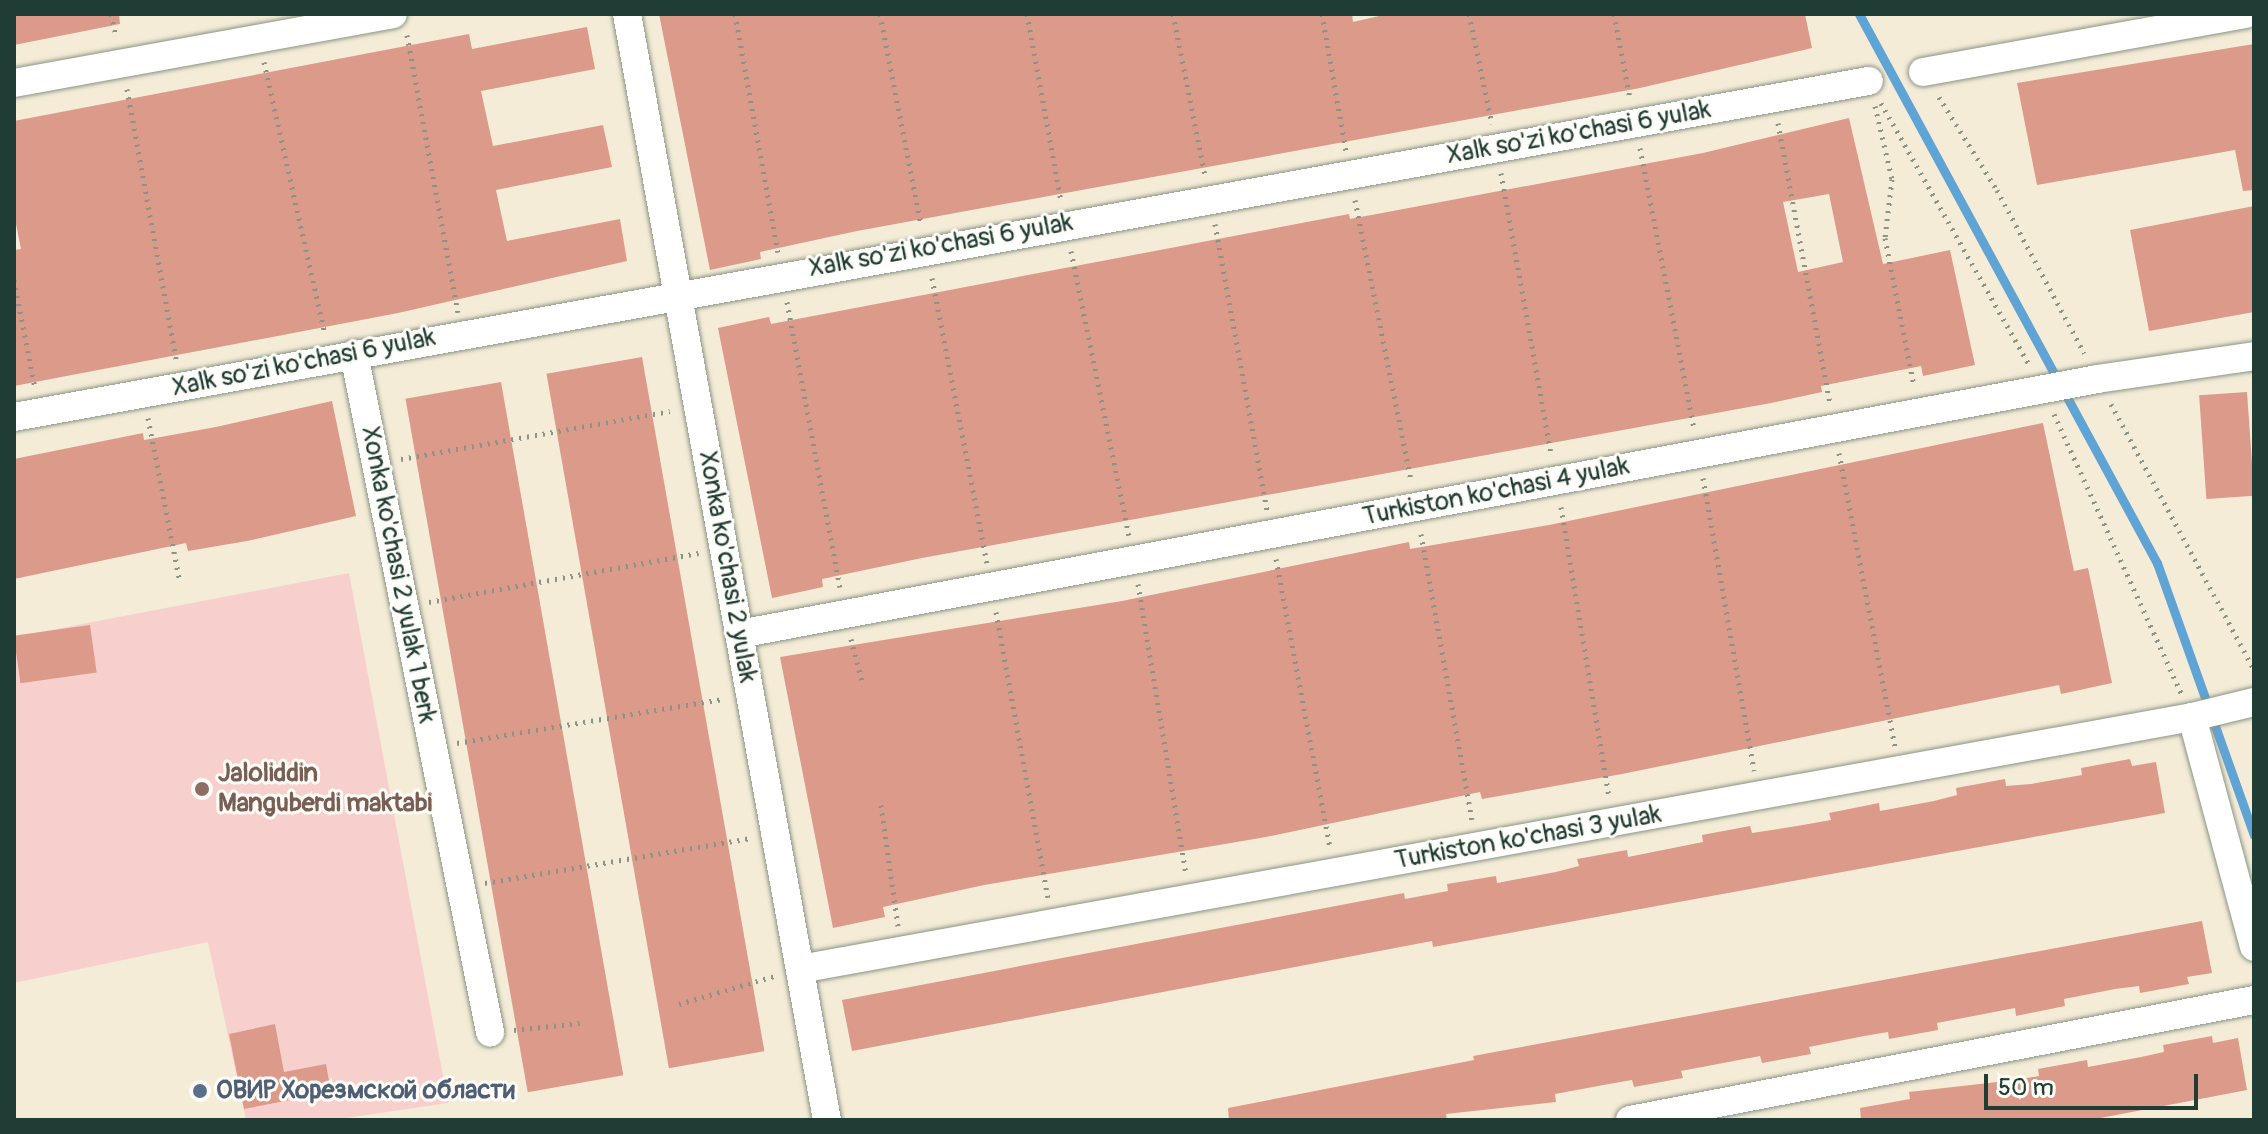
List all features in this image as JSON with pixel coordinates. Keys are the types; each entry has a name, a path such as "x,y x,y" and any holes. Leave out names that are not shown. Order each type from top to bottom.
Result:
{"street":[{"name":"Xonka ko'chasi 2 yulak","path":"627,14 827,1120"},
{"path":"1923,72 2128,24 2246,14"},
{"path":"14,83 259,38 399,22"},
{"name":"Xalk so'zi ko'chasi 6 yulak","path":"27,415 782,275 1869,81"},
{"name":"Xonka ko'chasi 2 yulak 1 berk","path":"342,356 376,464 490,1032"},
{"name":"Turkiston ko'chasi 4 yulak","path":"739,634 1919,412 2254,356"},
{"name":"Turkiston ko'chasi 3 yulak","path":"800,969 2192,717 2254,702"},
{"path":"2192,717 2254,947"},
{"path":"1630,1120 2254,1000"}],"path":[{"path":"111,14 181,386"},
{"path":"735,14 845,614 863,685"},
{"path":"880,14 1053,923"},
{"path":"1027,14 1065,224 1134,560 1190,899"},
{"path":"1173,14 1335,872"},
{"path":"1322,14 1350,174 1416,507 1476,847"},
{"path":"1469,14 1497,148 1613,822"},
{"path":"1614,14 1699,454 1759,796"},
{"path":"399,22 462,334"},
{"path":"259,38 342,356"},
{"path":"1869,81 1892,179 1885,238 1919,412"},
{"path":"14,280 27,415"},
{"path":"144,393 179,578"},
{"path":"376,464 698,406"},
{"path":"405,607 724,548"},
{"path":"432,747 750,695"},
{"path":"881,805 902,951"},
{"path":"461,888 775,833"},
{"path":"679,1004 800,969"},
{"path":"490,1032 580,1023"}],"shaded area":[{"name":"Jaloliddin Manguberdi maktabi","path":"349,573 448,1103 333,1120 246,1120 208,942 14,983 14,637"}],"building":[{"path":"14,14 119,14 120,24 14,45"},
{"path":"659,14 1352,14 1353,22 1388,14 1805,14 1812,48 1640,88 857,231 760,252 761,259 710,270"},
{"path":"587,27 595,69 481,91 493,146 603,125 612,167 496,190 507,241 620,219 627,261 398,313 14,386 14,250 21,249 14,214 14,121 469,34 472,49"},
{"path":"2254,44 2254,190 2243,191 2235,150 2037,185 2017,83"},
{"path":"1849,118 1883,264 1950,250 1975,365 1923,376 1921,366 1821,386 1822,392 1771,403 922,558 822,579 823,587 772,598 718,328 769,317 771,324 1349,214 1350,219 1703,153","holes":["1829,194 1843,262 1798,272 1783,202"]},
{"path":"2254,206 2254,312 2149,331 2130,230"},
{"path":"642,357 764,1051 669,1068 546,374"},
{"path":"501,382 623,1075 528,1092 405,399"},
{"path":"2247,392 2254,496 2206,499 2199,395"},
{"path":"332,401 356,516 247,541 188,551 186,543 14,579 14,459 143,433 144,440 216,427"},
{"path":"2043,423 2074,571 2088,568 2112,683 2061,694 2059,685 1622,774 1482,799 1480,792 1266,837 984,885 883,907 885,917 833,928 780,657 1122,601 1409,542 1410,549 1549,525"},
{"path":"90,625 97,673 20,683 14,636"},
{"path":"2130,759 2132,766 2156,762 2165,813 1433,947 1432,941 852,1051 842,1000 1404,893 1405,899 1448,891 1447,884 1496,876 1497,883 1556,872 1579,866 1577,859 1627,850 1628,857 1703,842 1702,835 1750,826 1752,833 1831,820 1829,813 1879,803 1880,811 1934,801 1957,795 1956,788 2005,779 2006,786 2082,775 2081,768"},
{"path":"2202,921 2212,973 2187,977 2189,984 2140,993 2139,986 2115,989 2064,999 2065,1006 2016,1016 2015,1008 1937,1023 1938,1030 1889,1039 1888,1032 1864,1036 1809,1047 1811,1054 1762,1063 1760,1056 1681,1071 1683,1078 1634,1087 1632,1080 1609,1084 1555,1094 1556,1102 1446,1114 1447,1120 1229,1120 1228,1108 1474,1060 1473,1056"},
{"path":"275,1024 284,1072 326,1064 331,1092 244,1109 229,1034"},
{"path":"2212,1036 2213,1043 2238,1038 2247,1090 2090,1120 1861,1120 1860,1108 1910,1099 1909,1092 2039,1076 2038,1069 2087,1060 2088,1067 2164,1052 2163,1045"}],"waterway":[{"path":"1859,14 2157,563 2254,835"}],"place":[{"name":"Jaloliddin Manguberdi maktabi","path":"202,789"},
{"name":"ОВИР Хорезмской области","path":"200,1091"}]}
